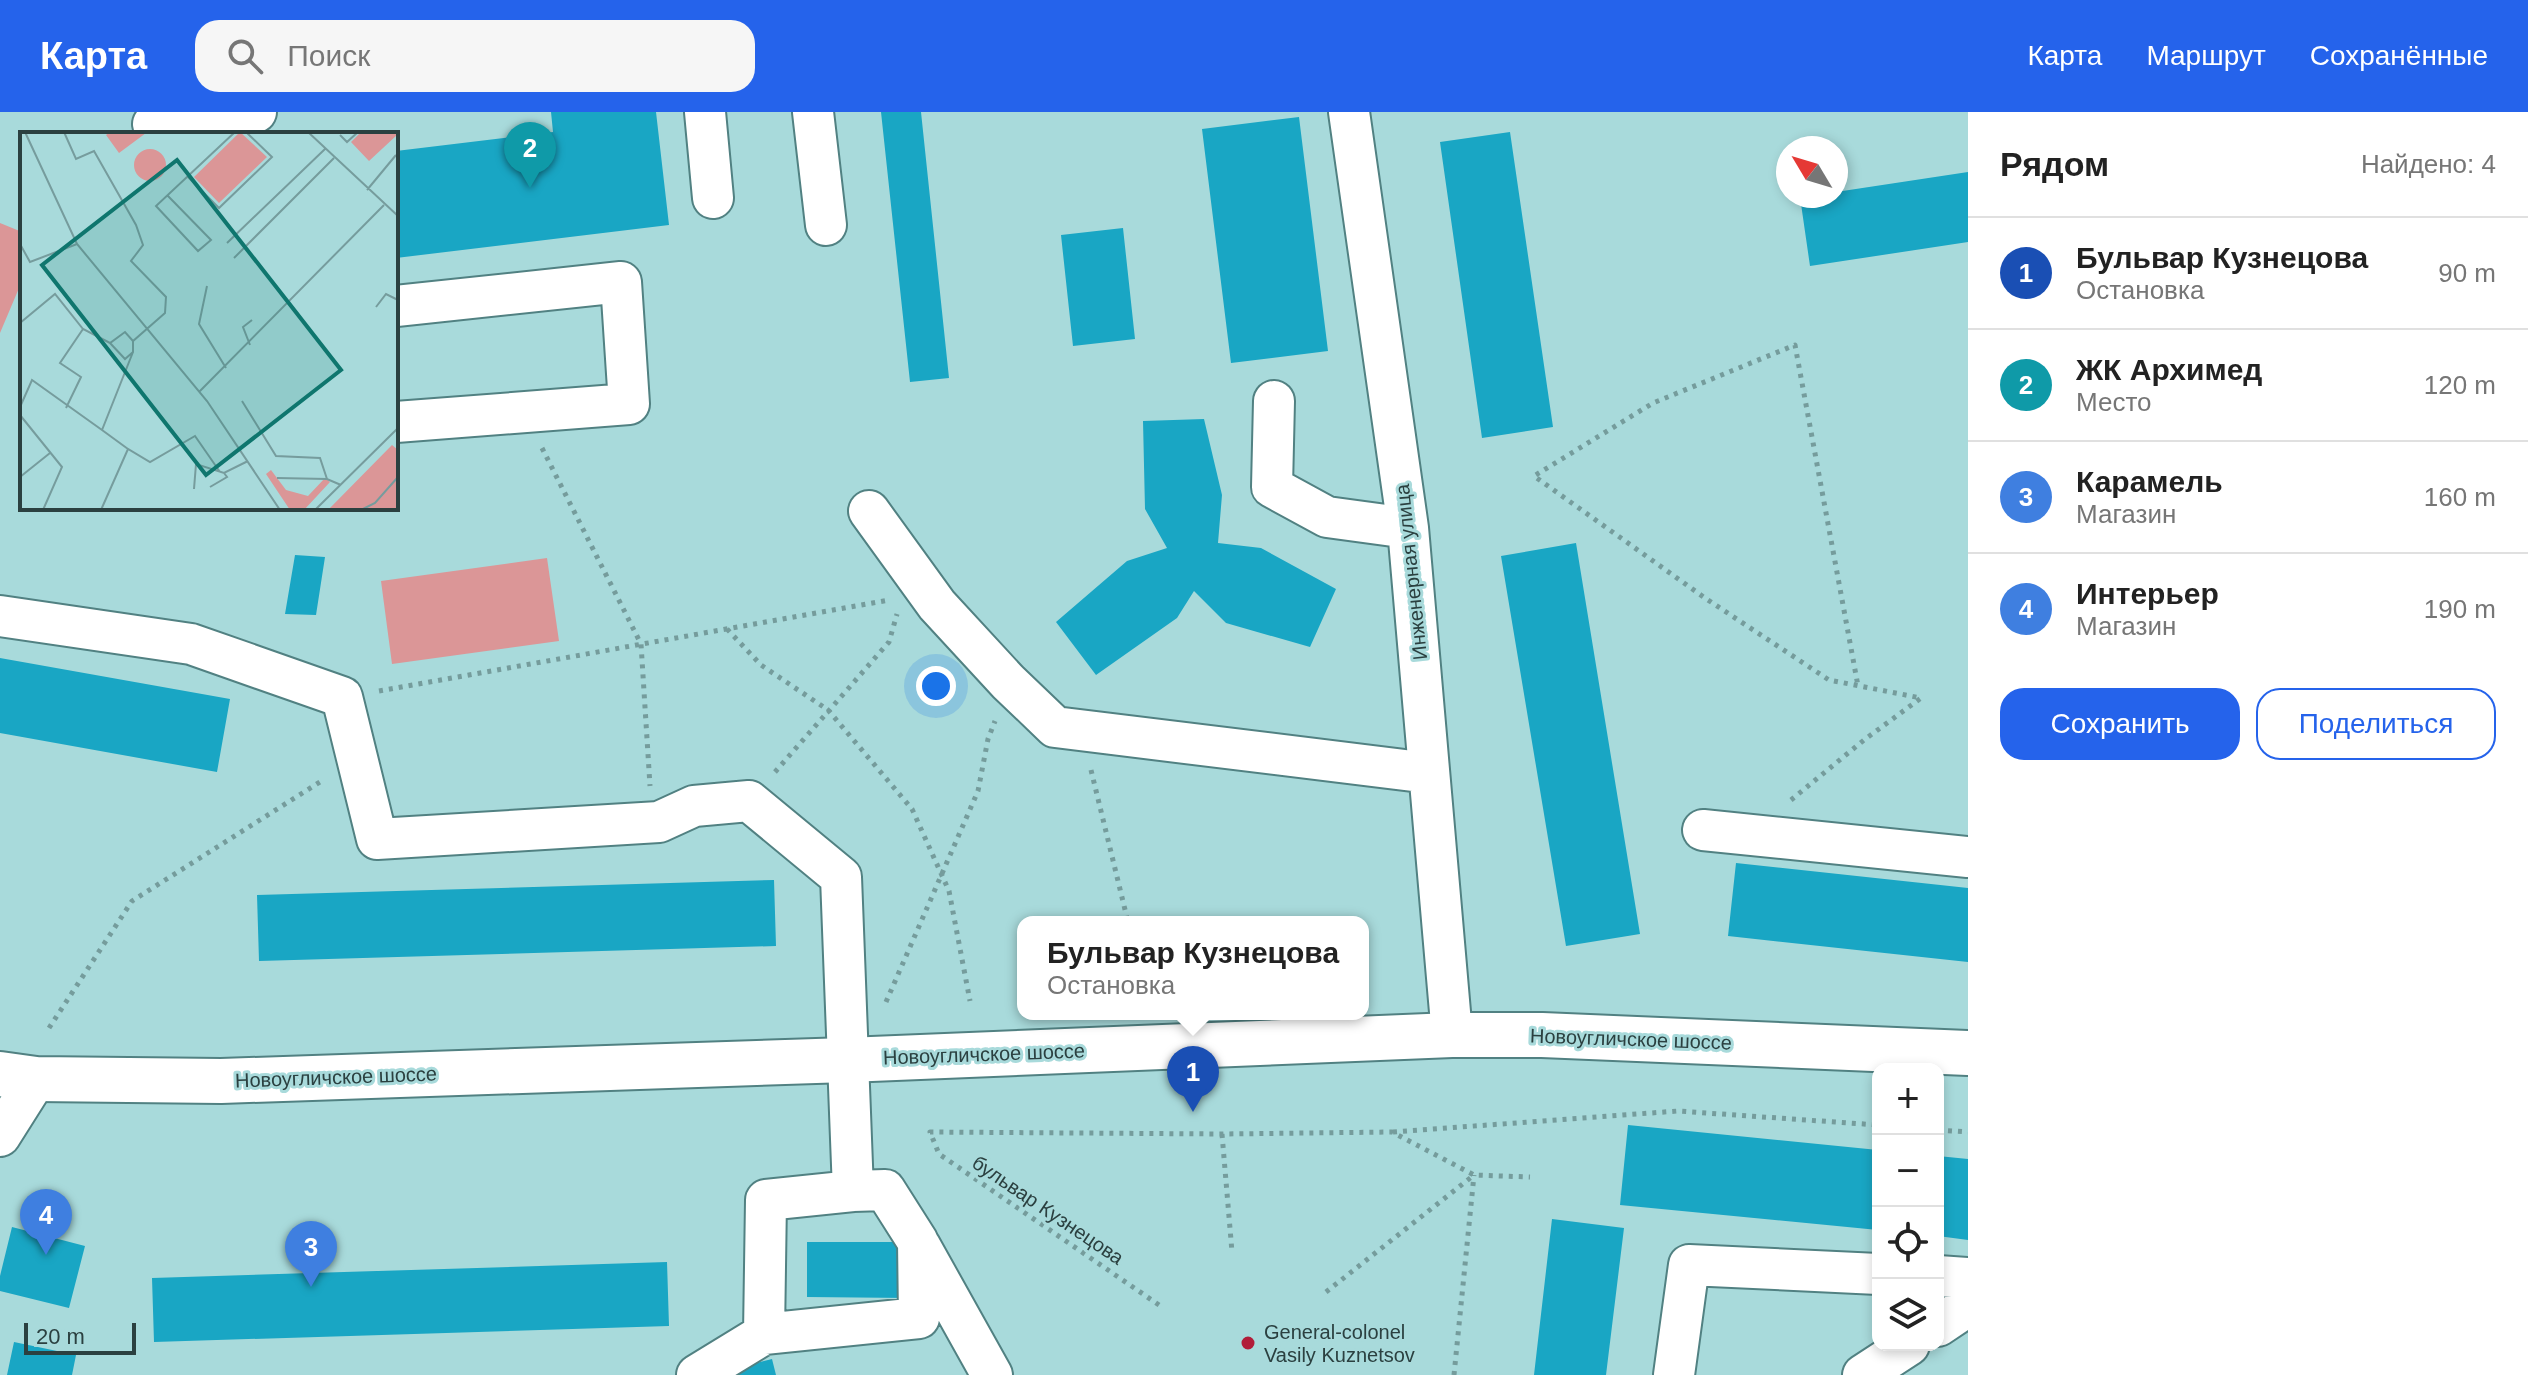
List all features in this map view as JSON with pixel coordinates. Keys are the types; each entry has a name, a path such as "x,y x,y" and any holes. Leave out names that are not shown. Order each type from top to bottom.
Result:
{"main road":[{"name":"Новоугличское шоссе","path":"18,1077 221,1081 1452,1035 1542,1035 1968,1053"}],"street":[{"path":"152,123 256,112"},
{"path":"705,112 713,198"},
{"path":"813,112 826,225"},
{"name":"Инженерная улица","path":"1349,112 1408,528 1452,1035"},
{"path":"398,306 621,282 629,404 398,422"},
{"path":"1274,401 1272,487 1327,517 1408,528"},
{"path":"869,511 920,601 1055,727 1429,773"},
{"path":"0,616 191,644 342,697 377,839 652,823 694,806 749,801 841,877 853,1191"},
{"path":"1703,830 1968,857"},
{"path":"0,1136 18,1077"},
{"path":"764,1334 766,1200 885,1190 918,1242 992,1375"},
{"path":"697,1375 764,1334 919,1318 918,1242"},
{"path":"1674,1375 1689,1265 1872,1274"},
{"path":"1944,1276 1968,1278"},
{"path":"1944,1322 1968,1306"},
{"path":"1863,1375 1900,1351"}],"path":[{"path":"1751,835 1813,781 1921,698 1858,686 1829,680 1705,598 1534,476 1653,403 1795,345 1858,686"},
{"path":"524,412 641,644 652,823"},
{"path":"342,697 727,629 920,601"},
{"path":"749,801 889,642 920,601"},
{"path":"727,629 761,665 828,710 912,809 949,891 970,1001"},
{"path":"883,1009 978,791 988,739 1008,682"},
{"path":"1081,730 1127,916"},
{"path":"49,1028 132,901 357,757"},
{"path":"1232,1252 1222,1134 1392,1132 1678,1111 1872,1125"},
{"path":"1944,1130 1968,1132"},
{"name":"бульвар Кузнецова","path":"1159,1305 939,1154 930,1132 1222,1134"},
{"path":"1392,1132 1474,1175 1530,1177"},
{"path":"1326,1292 1474,1175"},
{"path":"1454,1375 1474,1175"}],"shaded area":[{"path":"0,223 20,231 20,286 0,333"},
{"path":"547,558 559,641 392,664 381,581"}],"building":[{"path":"551,112 656,112 669,225 398,258 398,151 553,132"},
{"path":"881,112 921,112 949,378 910,382"},
{"path":"1299,117 1328,351 1231,363 1202,129"},
{"path":"1510,132 1553,427 1482,438 1440,142"},
{"path":"1968,172 1968,242 1810,266 1802,208 1848,208 1848,190"},
{"path":"1123,228 1135,339 1073,346 1061,235"},
{"path":"1204,419 1222,495 1218,543 1261,548 1336,589 1310,647 1226,623 1194,591 1177,618 1096,675 1056,622 1127,561 1167,548 1145,509 1143,421"},
{"path":"1576,543 1640,934 1566,946 1501,556"},
{"path":"295,555 325,557 316,615 285,614"},
{"path":"0,658 230,699 217,772 0,733"},
{"path":"1736,863 1968,888 1968,962 1728,936"},
{"path":"774,880 776,946 259,961 257,895"},
{"path":"1628,1125 1872,1149 1872,1229 1620,1205"},
{"path":"1944,1157 1968,1159 1968,1240 1944,1237"},
{"path":"1552,1219 1624,1228 1606,1375 1534,1375"},
{"path":"12,1227 85,1246 69,1308 0,1291 0,1276"},
{"path":"807,1242 908,1242 908,1298 807,1297"},
{"path":"667,1262 669,1326 154,1342 152,1278"},
{"path":"14,1342 76,1355 72,1375 7,1375"},
{"path":"772,1359 776,1375 714,1375 714,1374"}],"place":[{"name":"ЖК Архимед","path":"530,188"},
{"name":"Бульвар Кузнецова","path":"1193,1112"},
{"name":"Интерьер","path":"46,1255"},
{"name":"Карамель","path":"311,1287"},
{"name":"General-colonel Vasily Kuznetsov","path":"1248,1343"}]}
